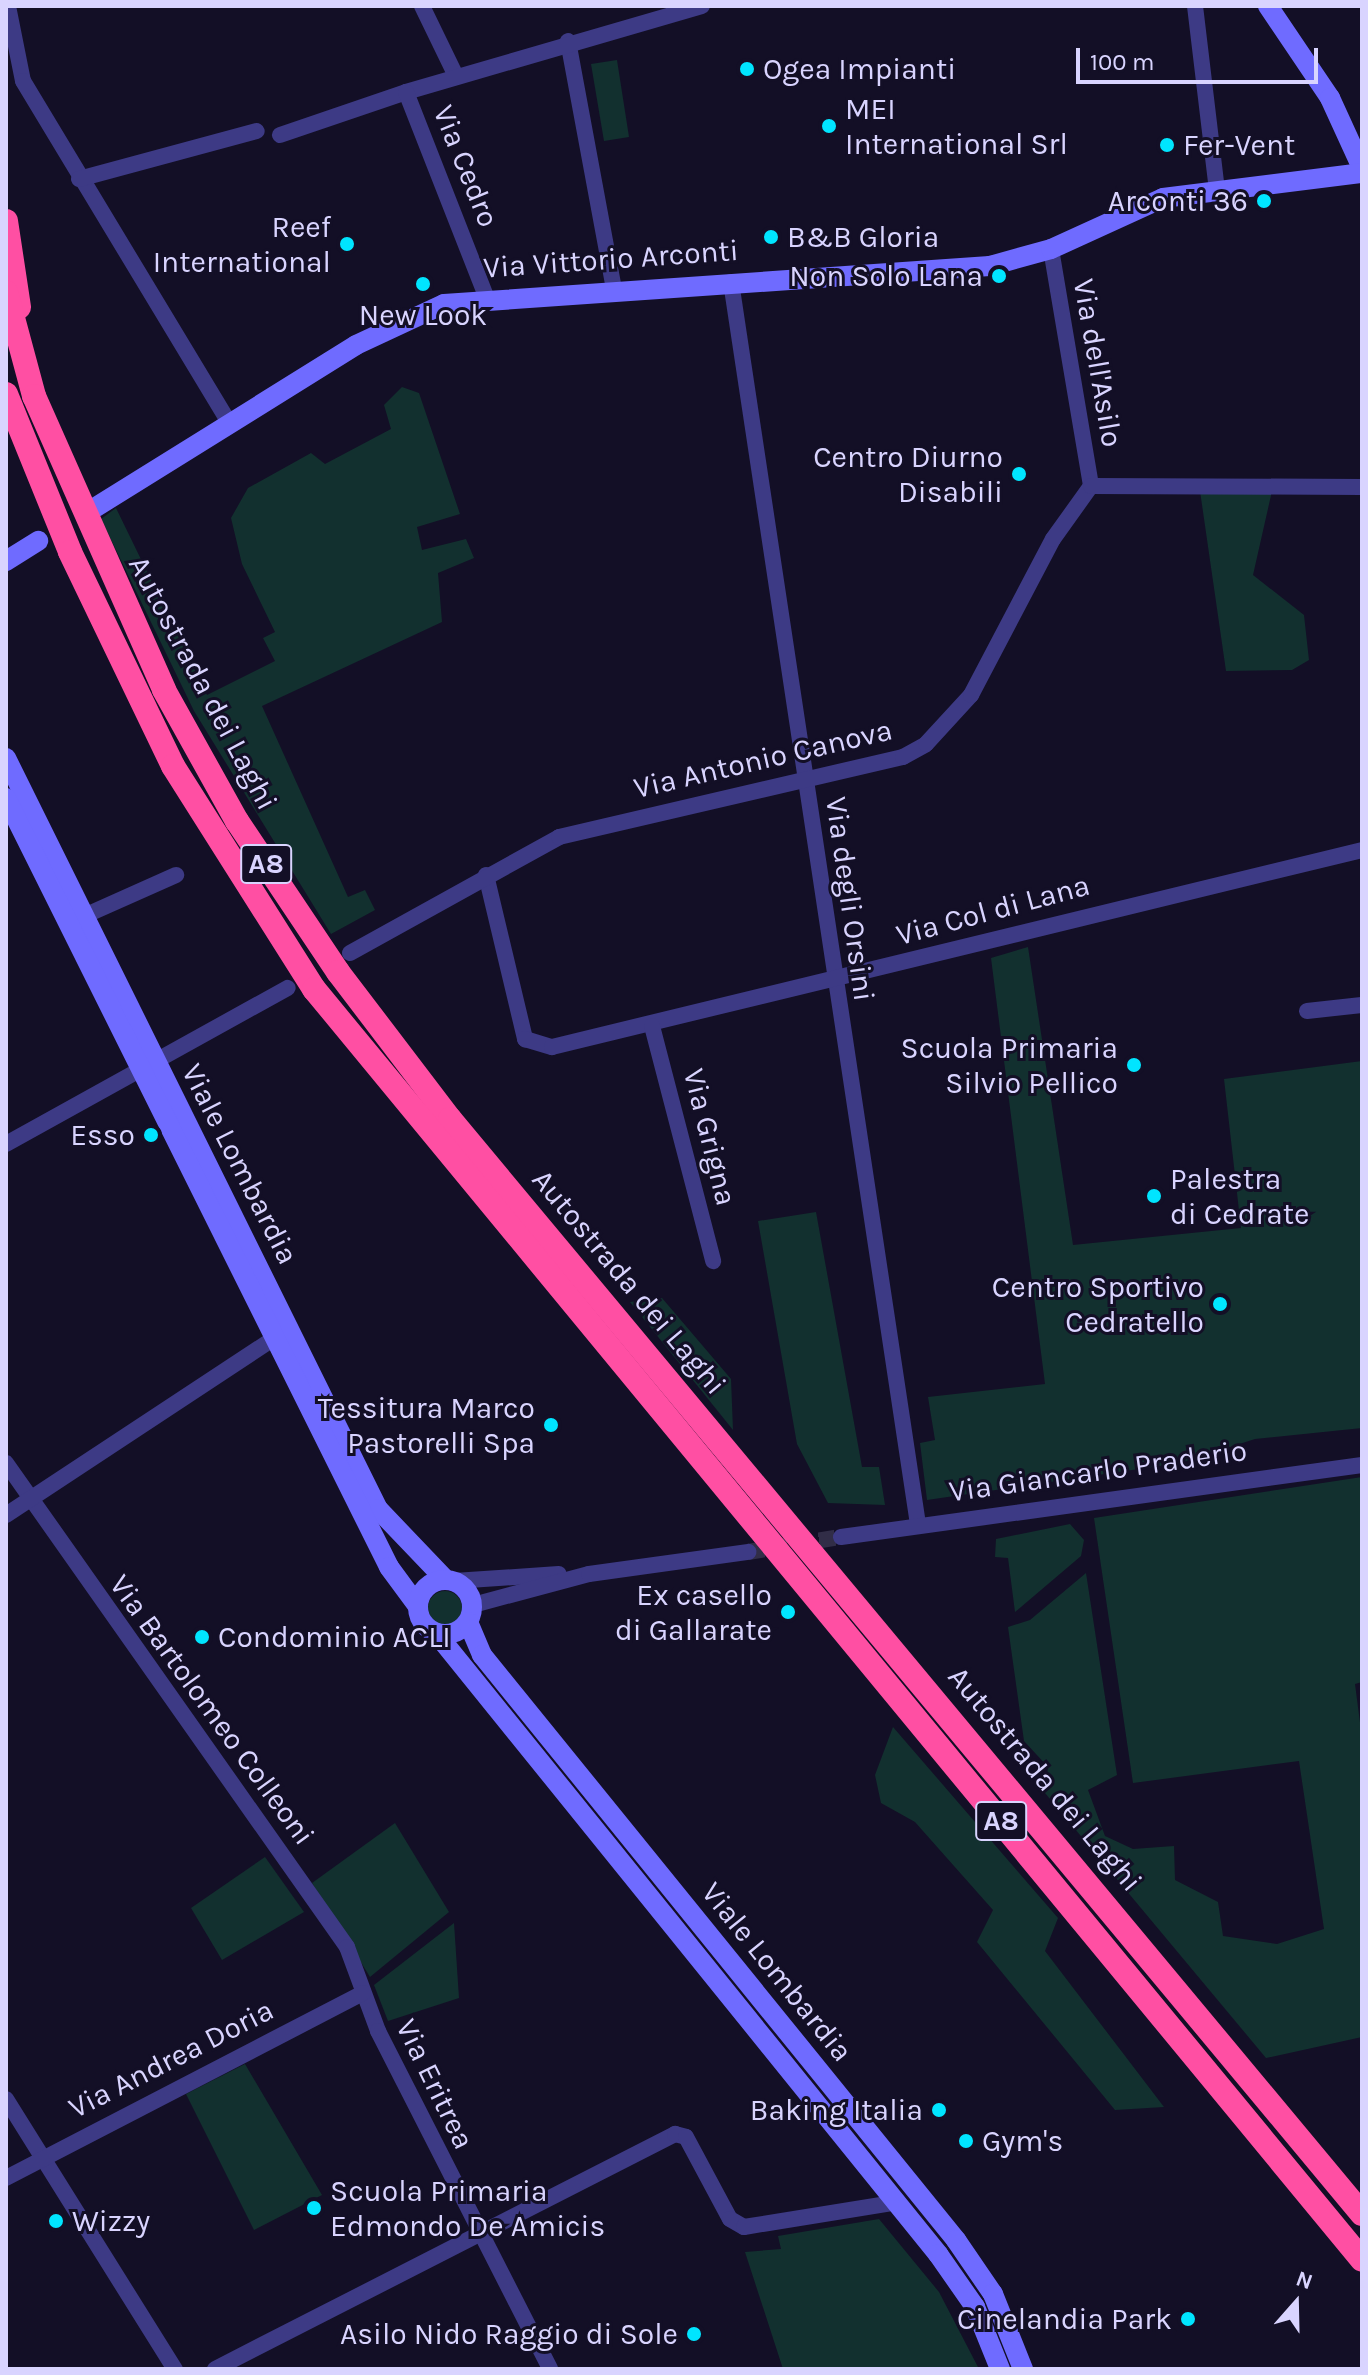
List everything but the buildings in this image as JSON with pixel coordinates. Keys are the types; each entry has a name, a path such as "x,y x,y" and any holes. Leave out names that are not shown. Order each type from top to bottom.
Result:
{"highway":[{"path":"6,221 34,396"},
{"name":"Autostrada dei Laghi","path":"6,292 34,396 164,690 237,821 338,972 450,1119 1362,2214"},
{"name":"Autostrada dei Laghi","path":"6,394 70,552 173,766 314,989 1362,2260"}],"main road":[{"path":"1268,6 1330,98 1362,170"},
{"name":"Via Vittorio Arconti","path":"96,507 229,423 410,317 486,296 990,266 1051,249 1163,198 1362,170"},
{"path":"6,561 38,541"},
{"name":"Viale Lombardia","path":"6,758 84,916 148,1066 276,1337 389,1567 417,1605"},
{"name":"Viale Lombardia","path":"6,798 378,1509 449,1580"},
{"path":"449,1580 470,1614 454,1633 436,1633 417,1605 422,1591 449,1580"},
{"name":"Viale Lombardia","path":"470,1614 482,1655 956,2240 993,2294 1023,2369"},
{"name":"Viale Lombardia","path":"436,1633 898,2202 975,2307 1000,2369"}],"street":[{"path":"8,6 23,81 79,179 229,423"},
{"path":"422,6 456,76"},
{"path":"406,92 568,41 702,6"},
{"path":"1195,6 1217,190"},
{"path":"568,41 614,290"},
{"name":"Via Cedro","path":"280,135 406,92 486,296"},
{"path":"79,179 257,131"},
{"name":"Via dell'Asilo","path":"1051,249 1091,486"},
{"name":"Via degli Orsini","path":"731,282 834,983 918,1524"},
{"path":"1091,486 1362,487"},
{"name":"Via Antonio Canova","path":"350,953 559,837 903,757 942,729 971,695 1053,539 1091,486"},
{"name":"Via Col di Lana","path":"486,875 525,1039 552,1047 834,983 1362,850"},
{"path":"84,916 176,875"},
{"path":"6,1144 288,988"},
{"path":"1307,1011 1362,1005"},
{"name":"Via Grigna","path":"652,1026 713,1261"},
{"path":"6,1515 276,1337"},
{"name":"Via Bartolomeo Colleoni","path":"6,1463 28,1500 347,1947 363,1993"},
{"name":"Via Giancarlo Praderio","path":"841,1537 1362,1465"},
{"path":"449,1580 589,1574 748,1552"},
{"path":"470,1614 589,1574"},
{"name":"Via Andrea Doria","path":"6,2178 41,2157 363,1993"},
{"name":"Via Eritrea","path":"363,1993 477,2236 550,2369"},
{"path":"6,2099 175,2369"},
{"path":"215,2369 680,2133 730,2219 744,2227 898,2202"}],"green space":[{"path":"617,60 629,137 604,141 591,64"},
{"path":"402,387 419,393 460,514 417,527 422,550 466,539 474,558 438,573 442,622 262,706 348,897 365,890 375,910 331,934 194,711 101,519 116,508 207,695 275,661 263,638 275,632 242,564 231,518 248,488 311,453 325,464 391,429 384,405"},
{"path":"1200,491 1272,491 1253,575 1304,615 1309,660 1292,670 1226,671"},
{"name":"Centro Sportivo Cedratello","path":"1028,947 1073,1245 1241,1228 1224,1079 1362,1061 1362,1428 1255,1439 1180,1463 927,1500 920,1443 935,1440 928,1397 1045,1384 991,958"},
{"path":"816,1212 862,1467 879,1467 885,1505 828,1503 797,1444 758,1221"},
{"path":"662,1298 731,1379 733,1430 630,1302"},
{"path":"1362,1477 1362,1682 1355,1684 1362,1738 1362,2037 1266,2058 1045,1793 1048,1767 1024,1741 1008,1627 1030,1620 1086,1573 1117,1775 1088,1790 1105,1836 1133,1849 1174,1846 1175,1880 1218,1902 1223,1936 1277,1944 1324,1929 1299,1761 1133,1783 1094,1518"},
{"path":"1070,1524 1084,1540 1081,1556 1015,1612 1008,1558 995,1557 996,1539"},
{"path":"445,1591 457,1596 462,1608 457,1620 445,1625 433,1620 428,1608 433,1596"},
{"path":"893,1727 1058,1918 1045,1951 1164,2107 1115,2110 977,1942 993,1910 915,1822 881,1803 875,1775"},
{"path":"395,1823 449,1912 370,1977 312,1883"},
{"path":"265,1857 304,1912 222,1960 191,1908"},
{"path":"454,1923 459,1998 388,2021 374,1985"},
{"path":"245,2064 322,2195 254,2230 186,2094"},
{"path":"879,2219 939,2292 979,2369 783,2369 745,2252 781,2249 778,2236"}],"tunnel":[{"path":"748,1552 841,1537"}],"place":[{"name":"Ogea Impianti","path":"747,69"},
{"name":"MEI International Srl","path":"829,126"},
{"name":"Fer-Vent","path":"1167,145"},
{"name":"Arconti 36","path":"1264,201"},
{"name":"B&B Gloria","path":"771,237"},
{"name":"Reef International","path":"347,244"},
{"name":"Non Solo Lana","path":"999,276"},
{"name":"New Look","path":"423,284"},
{"name":"Centro Diurno Disabili","path":"1019,474"},
{"name":"Scuola Primaria Silvio Pellico","path":"1134,1065"},
{"name":"Esso","path":"151,1135"},
{"name":"Palestra di Cedrate","path":"1154,1196"},
{"name":"Centro Sportivo Cedratello","path":"1220,1304"},
{"name":"Tessitura Marco Pastorelli Spa","path":"551,1425"},
{"name":"Ex casello di Gallarate","path":"788,1612"},
{"name":"Condominio ACLI","path":"202,1637"},
{"name":"Baking Italia","path":"939,2110"},
{"name":"Gym's","path":"966,2141"},
{"name":"Scuola Primaria Edmondo De Amicis","path":"314,2208"},
{"name":"Wizzy","path":"56,2221"},
{"name":"Cinelandia Park","path":"1188,2319"},
{"name":"Asilo Nido Raggio di Sole","path":"694,2334"}]}
